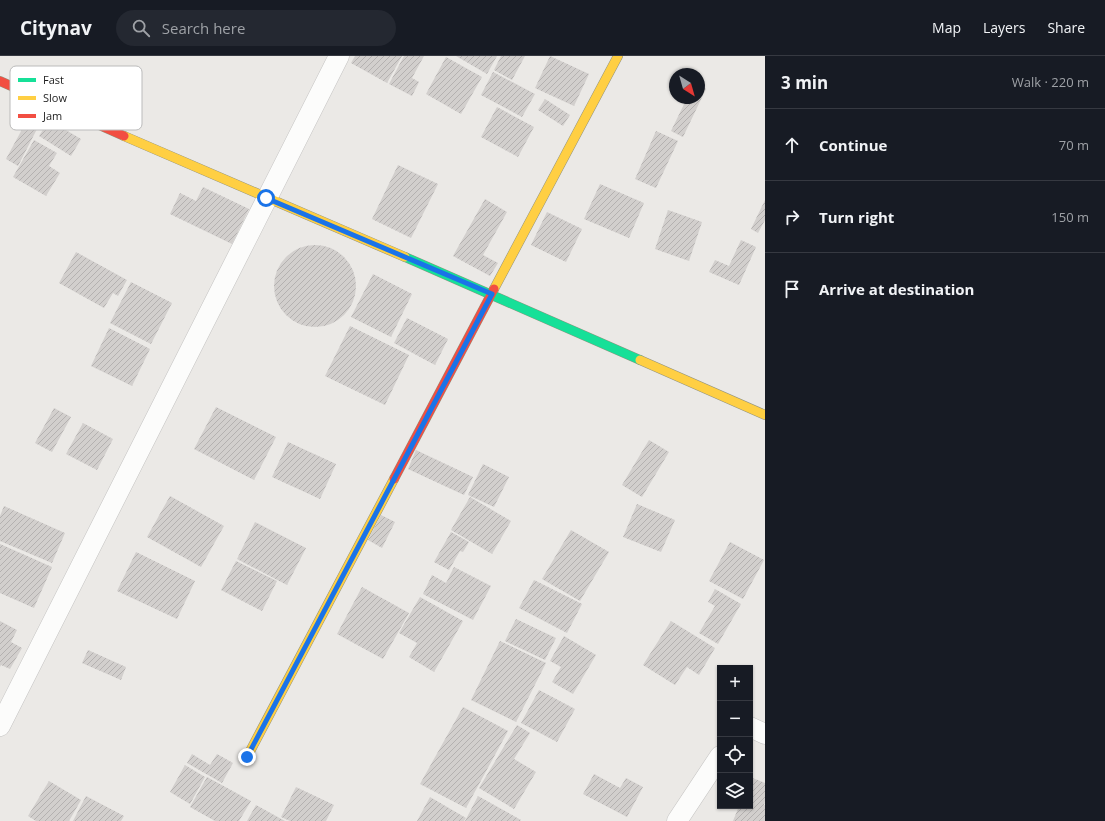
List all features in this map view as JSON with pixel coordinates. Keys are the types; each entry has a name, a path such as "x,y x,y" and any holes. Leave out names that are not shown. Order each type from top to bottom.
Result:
{"street":[{"path":"0,726 339,56"},
{"path":"247,757 618,56"},
{"path":"0,81 10,85"},
{"path":"111,130 266,198 492,294 765,415"},
{"path":"753,728 765,734"},
{"path":"677,821 717,761"}],"building":[{"path":"355,56 402,56 387,83 351,63"},
{"path":"404,56 424,56 412,78 419,82 412,96 389,84"},
{"path":"456,56 497,56 487,74"},
{"path":"501,56 525,56 512,80 494,70"},
{"path":"550,56 589,74 574,106 535,88"},
{"path":"446,57 482,77 461,114 426,94"},
{"path":"493,72 535,94 522,117 481,95"},
{"path":"545,99 570,115 563,126 538,110"},
{"path":"684,104 699,104 683,137 671,131"},
{"path":"497,107 534,127 518,157 481,137"},
{"path":"22,130 36,130 18,166 6,159"},
{"path":"43,130 66,130 81,139 71,156 39,136"},
{"path":"656,131 678,141 656,188 635,179"},
{"path":"34,140 57,153 49,166 60,173 46,196 13,177"},
{"path":"398,165 438,184 411,238 372,219"},
{"path":"600,184 644,203 629,238 584,219"},
{"path":"203,187 249,209 232,244 170,214 180,193 196,201"},
{"path":"485,199 507,212 483,255 498,263 490,276 453,256"},
{"path":"765,200 765,220 758,233 751,229"},
{"path":"668,210 702,222 689,261 655,249"},
{"path":"547,212 582,229 566,262 531,245"},
{"path":"741,240 756,247 739,285 709,272 715,260 729,266"},
{"path":"315,245 331,248 344,257 353,270 356,286 353,302 344,315 331,324 315,327 299,324 286,315 277,302 274,286 277,270 286,257 299,248"},
{"path":"76,252 127,280 118,296 113,293 104,308 59,283"},
{"path":"373,274 412,294 391,337 351,317"},
{"path":"131,282 172,303 151,344 110,323"},
{"path":"407,318 448,339 435,365 394,343"},
{"path":"350,326 409,355 385,405 325,376"},
{"path":"109,328 150,349 132,386 91,366"},
{"path":"216,407 276,437 254,480 194,449"},
{"path":"54,408 71,417 52,452 35,443"},
{"path":"83,423 113,439 97,470 66,454"},
{"path":"649,440 669,452 642,497 622,485"},
{"path":"288,442 336,464 320,499 272,477"},
{"path":"416,450 473,477 464,495 408,469"},
{"path":"483,464 509,477 494,507 468,495"},
{"path":"170,496 224,526 201,567 147,537"},
{"path":"470,497 511,521 492,554 451,530"},
{"path":"637,504 675,520 661,552 623,537"},
{"path":"4,506 65,533 52,563 0,541 0,516"},
{"path":"381,515 395,522 382,548 368,540"},
{"path":"255,522 306,548 287,585 237,559"},
{"path":"571,530 609,552 580,601 542,579"},
{"path":"451,532 469,542 463,552 460,551 449,570 434,562"},
{"path":"730,542 764,560 743,599 709,581"},
{"path":"0,544 52,567 34,608 0,593"},
{"path":"136,552 195,581 177,619 117,591"},
{"path":"236,561 277,581 262,611 221,590"},
{"path":"454,567 491,586 473,620 423,594 432,575 446,583"},
{"path":"534,580 582,604 567,633 519,608"},
{"path":"362,587 409,613 383,659 337,634"},
{"path":"715,589 741,604 718,644 699,633 715,606 708,602"},
{"path":"420,597 463,621 434,672 409,657 417,643 399,633"},
{"path":"516,619 556,638 545,660 505,641"},
{"path":"0,621 17,630 11,642 22,648 10,669 1,665 0,667"},
{"path":"671,621 715,648 699,675 687,667 675,685 643,665"},
{"path":"564,636 596,655 573,694 552,682 561,667 550,661"},
{"path":"500,641 546,663 516,722 471,700"},
{"path":"88,650 126,667 121,680 82,663"},
{"path":"539,690 575,709 557,742 521,723"},
{"path":"463,707 508,731 466,808 420,784"},
{"path":"517,725 530,733 514,759 536,772 514,809 479,788"},
{"path":"192,754 210,765 217,754 233,763 222,783 187,763"},
{"path":"185,765 205,777 190,804 170,792"},
{"path":"594,774 620,788 626,778 643,787 627,817 583,794"},
{"path":"207,777 251,801 239,821 215,821 190,807"},
{"path":"753,778 765,783 765,821 733,821 738,809 753,809"},
{"path":"49,781 81,800 69,821 36,821 28,816"},
{"path":"296,787 334,805 326,821 290,821 281,817"},
{"path":"86,796 124,816 121,821 73,821"},
{"path":"478,796 521,820 465,821"},
{"path":"430,797 466,818 464,821 417,821"},
{"path":"256,805 285,821 247,821"}],"traffic: fast":[{"path":"405,257 640,360"}],"traffic: slow":[{"path":"494,289 618,56"},
{"path":"124,136 405,257"},
{"path":"640,360 765,415"},
{"path":"247,757 394,479"}],"traffic: jam":[{"path":"0,81 10,85"},
{"path":"110,130 124,136"},
{"path":"394,479 494,289"}],"route":[{"path":"247,757 492,294 266,198"}]}
